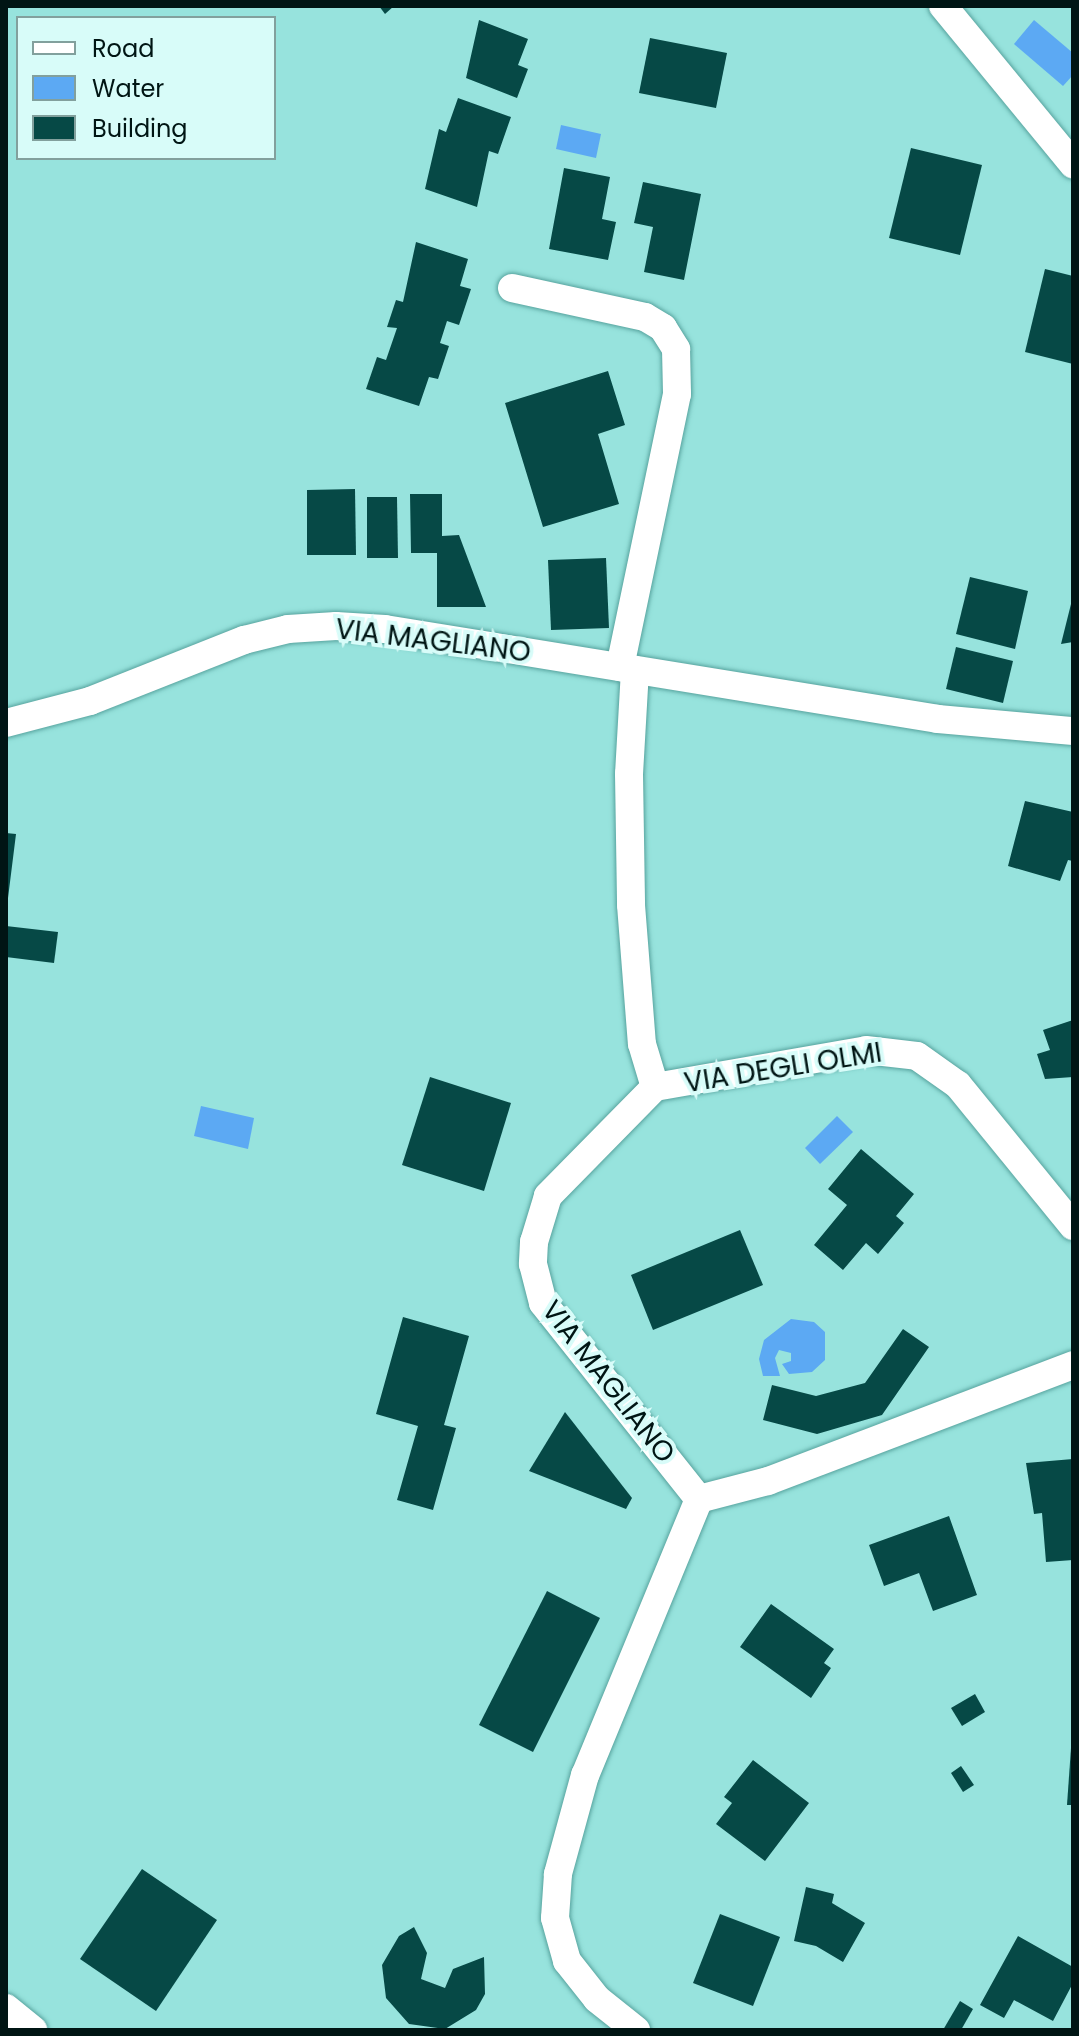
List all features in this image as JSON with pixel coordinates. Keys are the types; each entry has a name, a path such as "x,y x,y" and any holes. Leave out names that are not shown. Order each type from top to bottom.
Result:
{"street":[{"path":"943,6 1073,164"},
{"path":"512,288 645,317 663,328 676,349 677,394 628,668 631,905 640,1029 655,1087"},
{"name":"VIA MAGLIANO","path":"6,723 90,701 244,640 313,626 385,629 938,719 1073,731"},
{"name":"VIA DEGLI OLMI","path":"655,1087 866,1050 917,1056 958,1085 1073,1226"},
{"name":"VIA MAGLIANO","path":"655,1087 548,1196 534,1242 533,1264 543,1303 699,1499"},
{"path":"636,2030 597,1999 567,1961 555,1918 558,1874 585,1775 699,1499 768,1481 1073,1365"},
{"path":"6,2008 33,2030"}],"water":[{"path":"1034,20 1073,53 1073,75 1063,86 1014,44"},
{"path":"561,125 601,134 596,158 556,149"},
{"path":"201,1106 254,1118 248,1149 194,1136"},
{"path":"837,1116 853,1132 820,1164 805,1148"},
{"path":"791,1319 814,1322 825,1332 825,1360 812,1372 789,1374 782,1364 791,1361 791,1353 779,1350 775,1358 780,1376 763,1376 759,1359 764,1340"}],"building":[{"path":"379,6 394,6 385,14"},
{"path":"479,20 528,39 518,65 528,69 517,98 466,78"},
{"path":"650,38 727,53 716,108 639,93"},
{"path":"458,98 511,117 498,154 489,151 477,207 425,189 439,129 446,132"},
{"path":"911,148 982,165 960,255 889,238"},
{"path":"564,168 610,177 602,219 616,222 608,260 549,249"},
{"path":"643,182 701,194 684,280 644,272 653,227 634,223"},
{"path":"416,242 468,259 460,286 471,289 459,325 447,321 440,343 449,346 438,379 429,377 419,406 366,389 377,357 386,360 397,328 387,327 396,300 403,302"},
{"path":"1045,269 1073,276 1073,364 1025,352"},
{"path":"608,371 625,425 598,434 619,504 543,527 505,403"},
{"path":"355,489 356,555 307,555 307,490"},
{"path":"410,494 442,494 442,536 459,535 486,607 437,607 437,553 411,553"},
{"path":"367,497 397,497 398,558 367,558"},
{"path":"606,558 609,628 551,630 548,560"},
{"path":"970,577 1028,591 1015,649 956,634"},
{"path":"1072,600 1073,642 1061,644"},
{"path":"956,647 1013,661 1003,703 946,689"},
{"path":"1025,801 1073,812 1073,861 1068,860 1060,881 1008,866"},
{"path":"6,833 16,834 8,898 6,898"},
{"path":"6,926 58,932 54,963 6,957"},
{"path":"1073,1020 1073,1077 1045,1079 1037,1054 1050,1050 1043,1030"},
{"path":"430,1077 511,1103 484,1191 402,1165"},
{"path":"861,1149 914,1194 896,1216 904,1223 878,1254 866,1243 843,1270 814,1245 847,1205 828,1189"},
{"path":"740,1230 763,1285 653,1330 631,1275"},
{"path":"403,1317 469,1336 444,1425 456,1428 433,1510 397,1500 418,1426 376,1414"},
{"path":"903,1329 929,1347 882,1415 817,1434 763,1420 772,1385 816,1396 865,1383"},
{"path":"565,1412 632,1498 626,1509 529,1471"},
{"path":"1073,1459 1073,1560 1046,1562 1042,1513 1034,1514 1026,1463"},
{"path":"949,1516 977,1595 933,1611 919,1573 884,1586 869,1545"},
{"path":"547,1591 600,1618 533,1752 479,1725"},
{"path":"771,1604 834,1649 824,1663 831,1668 811,1698 740,1647"},
{"path":"975,1694 985,1712 962,1726 951,1708"},
{"path":"1071,1748 1073,1805 1067,1805"},
{"path":"753,1760 809,1803 765,1861 716,1824 732,1803 724,1797"},
{"path":"961,1766 974,1785 963,1792 951,1773"},
{"path":"142,1869 217,1920 156,2011 80,1959"},
{"path":"806,1887 834,1894 832,1903 865,1923 843,1962 816,1946 794,1941"},
{"path":"720,1914 780,1937 753,2006 693,1983"},
{"path":"414,1927 427,1953 421,1979 445,1988 453,1969 484,1957 485,1994 476,2010 445,2029 409,2024 386,1998 382,1965 399,1936"},
{"path":"1018,1936 1073,1967 1073,1983 1053,2021 1014,2000 1004,2018 980,2005"},
{"path":"960,2001 973,2009 961,2030 943,2030"}]}
